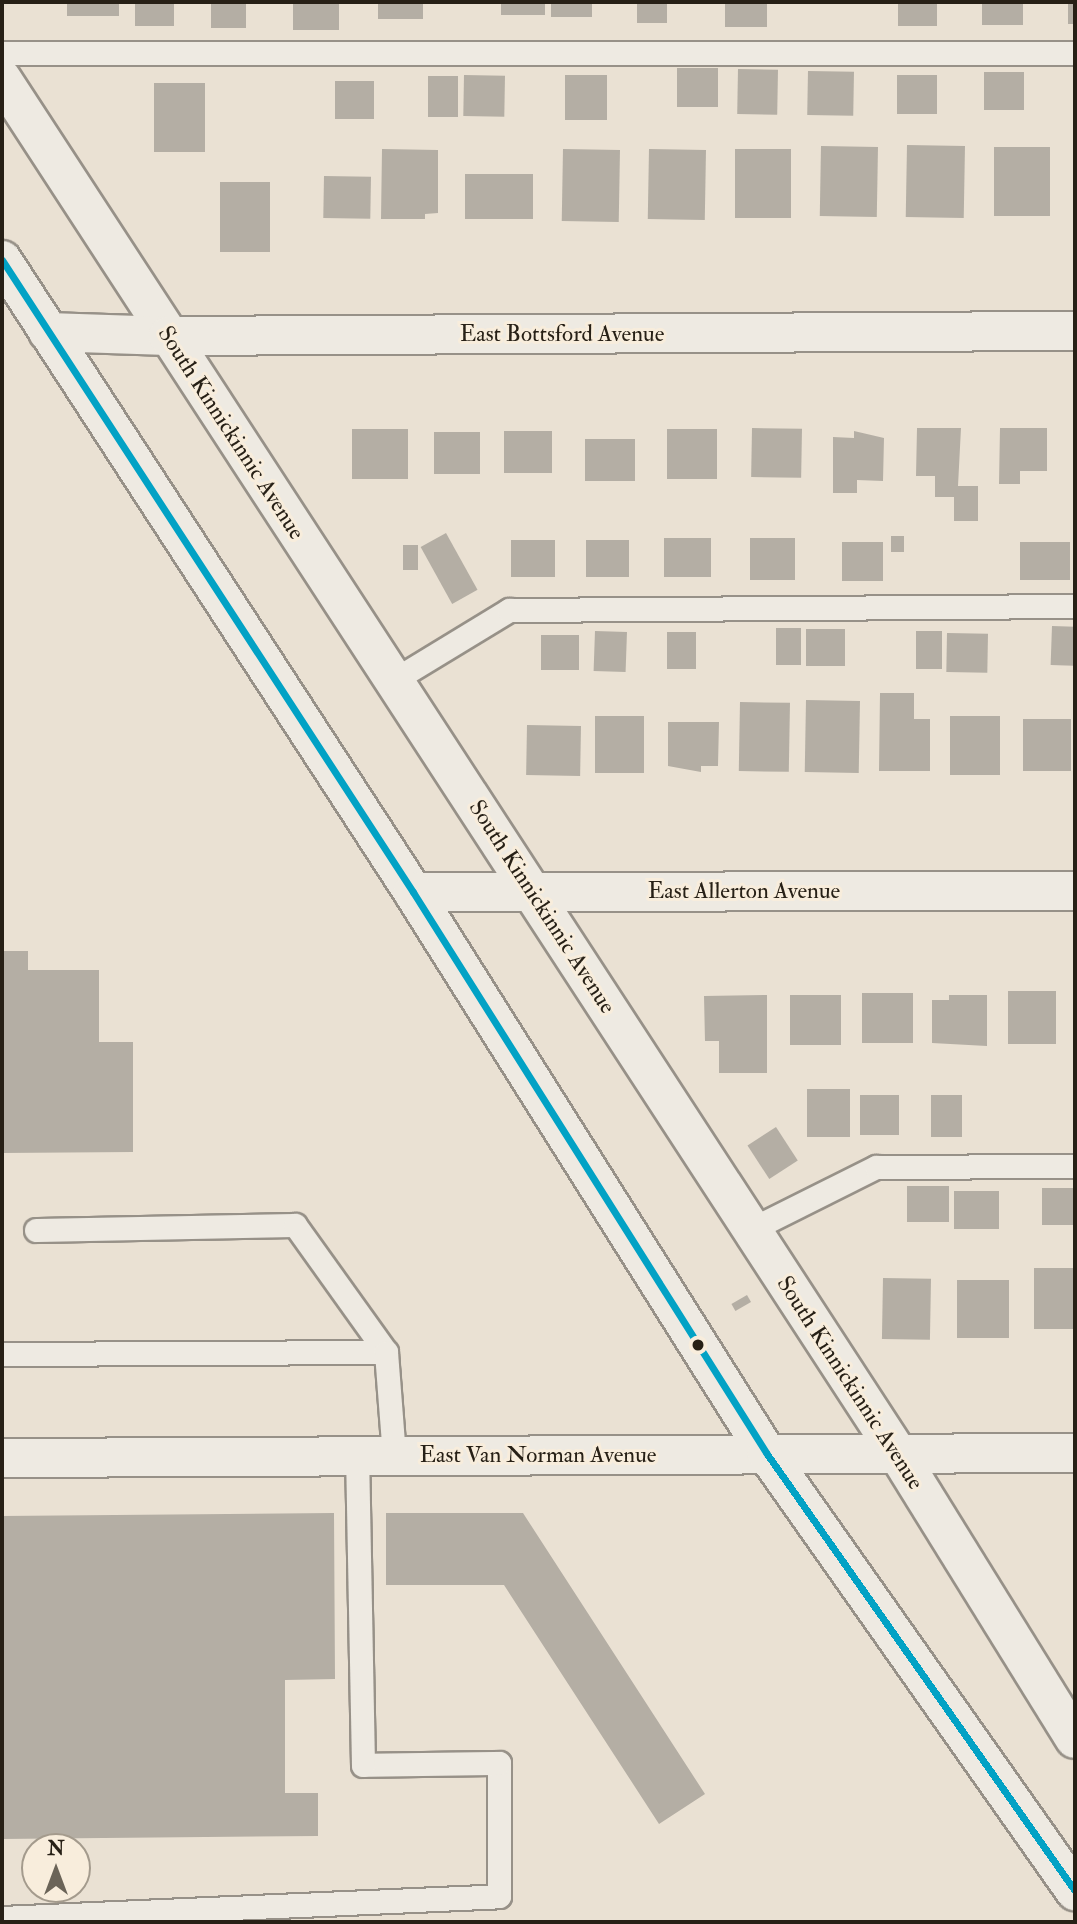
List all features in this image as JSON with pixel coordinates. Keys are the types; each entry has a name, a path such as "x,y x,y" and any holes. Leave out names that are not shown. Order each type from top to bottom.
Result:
{"street":[{"name":"South Kinnickinnic Avenue","path":"2,79 898,1454 1074,1736"},
{"path":"2,260 413,892 767,1454 1075,1891"},
{"name":"East Bottsford Avenue","path":"48,332 167,336 1075,331"},
{"name":"East Allerton Avenue","path":"413,892 1075,891"},
{"name":"East Van Norman Avenue","path":"2,1458 1075,1453"}],"lane":[{"path":"2,53 1075,52"},
{"path":"394,680 509,610 1075,607"},
{"path":"750,1230 876,1167 1075,1166"},
{"path":"36,1230 296,1224 386,1352 394,1456"},
{"path":"2,1354 386,1352"},
{"path":"2,1918 499,1896 499,1763 363,1765 357,1456"}],"building":[{"path":"67,2 119,2 119,16 67,16"},
{"path":"135,2 174,2 174,26 135,26"},
{"path":"211,2 246,2 246,28 211,28"},
{"path":"293,2 339,2 339,30 293,30"},
{"path":"378,2 423,2 423,19 378,19"},
{"path":"501,2 545,2 545,15 501,15"},
{"path":"551,2 592,2 592,17 551,17"},
{"path":"637,2 667,2 667,23 637,23"},
{"path":"725,2 767,2 767,27 725,27"},
{"path":"898,2 937,2 937,26 898,26"},
{"path":"982,2 1023,2 1023,25 982,25"},
{"path":"1068,2 1075,2 1075,24 1068,24"},
{"path":"677,68 718,68 718,107 677,107"},
{"path":"738,69 778,70 777,115 737,114"},
{"path":"808,71 854,72 853,116 807,115"},
{"path":"984,72 1024,72 1024,110 984,110"},
{"path":"464,75 505,76 504,117 463,116"},
{"path":"565,75 607,75 607,120 565,120"},
{"path":"897,75 937,75 937,114 897,114"},
{"path":"428,76 458,76 458,117 428,117"},
{"path":"335,81 374,81 374,119 335,119"},
{"path":"154,83 205,83 205,152 154,152"},
{"path":"907,145 965,146 964,218 906,217"},
{"path":"821,146 878,147 877,217 820,216"},
{"path":"994,147 1050,147 1050,216 994,216"},
{"path":"382,149 438,150 438,213 425,214 425,219 381,219"},
{"path":"563,149 620,150 619,222 562,221"},
{"path":"649,149 706,150 705,220 648,219"},
{"path":"735,149 791,149 791,218 735,218"},
{"path":"465,174 533,174 533,219 465,219"},
{"path":"324,176 371,177 370,219 323,218"},
{"path":"220,182 270,182 270,252 220,252"},
{"path":"752,428 802,429 801,478 751,477"},
{"path":"917,428 961,428 958,486 978,486 978,521 954,521 954,497 935,497 935,476 916,476"},
{"path":"1000,428 1047,428 1047,471 1020,471 1020,484 999,484"},
{"path":"352,429 408,429 408,479 352,479"},
{"path":"667,429 717,429 717,479 667,479"},
{"path":"504,431 552,431 552,473 504,473"},
{"path":"854,431 884,438 883,481 857,480 857,493 833,493 833,437 854,438"},
{"path":"434,432 480,432 480,474 434,474"},
{"path":"585,439 635,439 635,481 585,481"},
{"path":"446,533 478,590 452,604 421,547"},
{"path":"891,536 904,536 904,552 891,552"},
{"path":"664,538 711,538 711,577 664,577"},
{"path":"750,538 795,538 795,580 750,580"},
{"path":"511,540 555,540 555,577 511,577"},
{"path":"586,540 629,540 629,577 586,577"},
{"path":"842,542 883,542 883,581 842,581"},
{"path":"1020,542 1070,542 1070,580 1020,580"},
{"path":"403,545 418,545 418,570 403,570"},
{"path":"1052,626 1075,627 1074,666 1051,665"},
{"path":"776,628 801,628 801,665 776,665"},
{"path":"806,629 845,629 845,666 806,666"},
{"path":"595,631 627,632 626,672 594,671"},
{"path":"916,631 942,631 942,669 916,669"},
{"path":"667,632 696,632 696,669 667,669"},
{"path":"947,633 988,634 987,673 946,672"},
{"path":"541,635 579,635 579,670 541,670"},
{"path":"880,693 914,693 914,719 930,719 930,771 879,771"},
{"path":"806,700 860,701 859,773 805,772"},
{"path":"740,702 790,703 789,772 739,771"},
{"path":"595,716 644,716 644,773 595,773"},
{"path":"950,716 1000,716 1000,775 950,775"},
{"path":"1023,719 1071,719 1071,771 1023,771"},
{"path":"668,722 719,722 718,766 701,766 701,772 668,766"},
{"path":"527,725 581,726 580,776 526,775"},
{"path":"2,951 28,951 28,970 99,970 99,1042 133,1042 133,1152 2,1153"},
{"path":"1008,991 1056,991 1056,1044 1008,1044"},
{"path":"862,993 913,993 913,1043 862,1043"},
{"path":"767,995 767,1073 719,1073 719,1041 705,1041 704,996"},
{"path":"790,995 841,995 841,1045 790,1045"},
{"path":"949,995 987,995 987,1046 932,1043 932,1000 949,1000"},
{"path":"807,1089 850,1089 850,1137 807,1137"},
{"path":"860,1095 899,1095 899,1135 860,1135"},
{"path":"931,1095 962,1095 962,1137 931,1137"},
{"path":"776,1127 798,1161 769,1179 747,1146"},
{"path":"907,1186 949,1186 949,1222 907,1222"},
{"path":"1042,1188 1075,1188 1075,1225 1042,1225"},
{"path":"954,1191 999,1191 999,1229 954,1229"},
{"path":"1034,1268 1075,1268 1075,1329 1034,1329"},
{"path":"883,1278 931,1279 930,1340 882,1339"},
{"path":"957,1280 1009,1280 1009,1338 957,1338"},
{"path":"747,1295 751,1302 735,1311 731,1304"},
{"path":"334,1513 335,1679 285,1680 285,1793 318,1793 318,1836 91,1838 91,1833 21,1833 21,1839 2,1839 2,1516"},
{"path":"386,1513 523,1513 705,1794 659,1824 504,1585 386,1585"}],"transit line":[{"path":"2,260 413,892 767,1454 1075,1891"}]}
